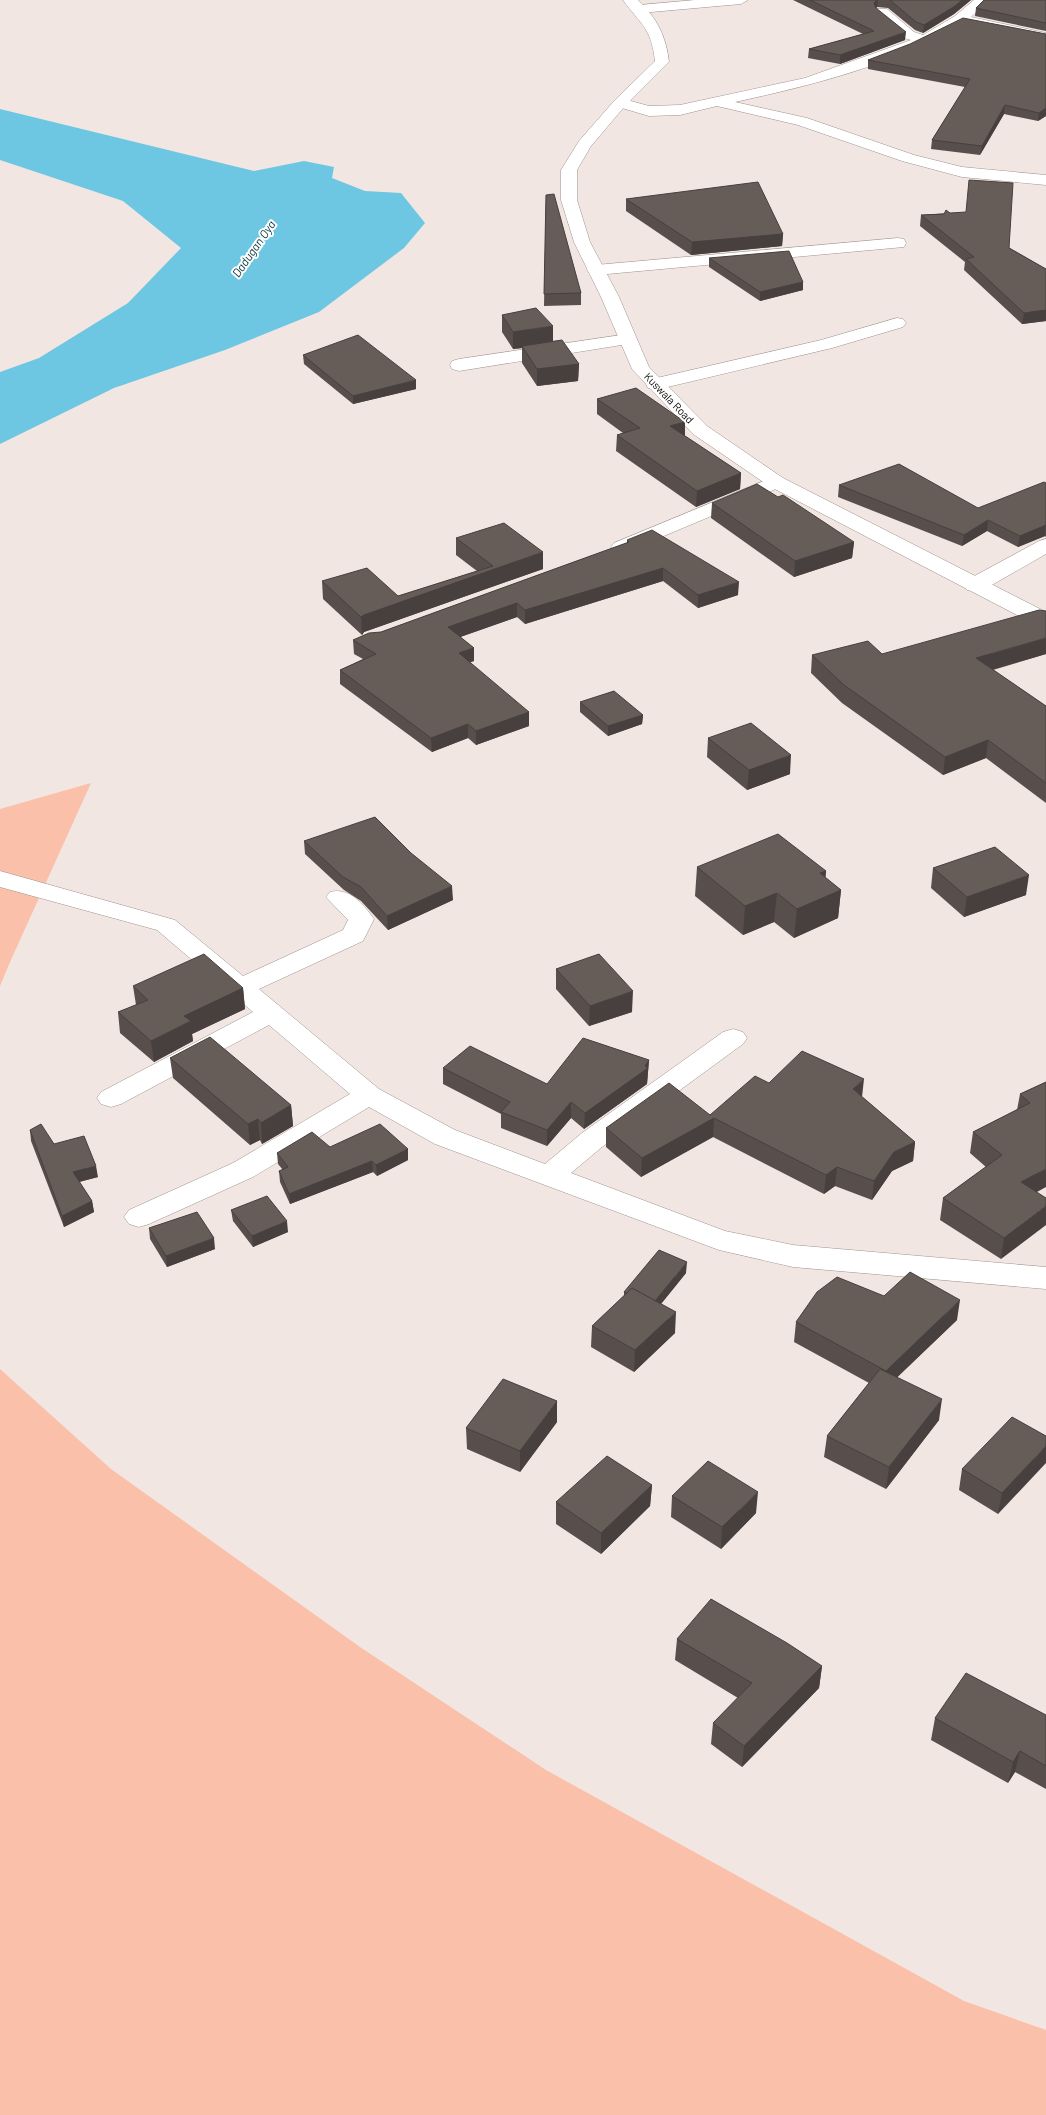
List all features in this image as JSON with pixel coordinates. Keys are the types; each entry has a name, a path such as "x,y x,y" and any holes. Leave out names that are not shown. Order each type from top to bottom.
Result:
{"street":[{"path":"635,4 741,0"},
{"path":"620,103 649,111 680,110 809,81 925,40 964,15 982,0"},
{"path":"952,2 964,15 1046,37"},
{"name":"Kuswala Road","path":"635,4 655,28 660,42 662,62 620,103 585,144 569,170 569,200 582,242 641,369 700,430 776,482 1046,621"},
{"path":"882,12 909,34 925,40"},
{"path":"713,102 802,121 899,155 962,172 1046,180"},
{"path":"596,270 898,242"},
{"path":"655,384 826,344 897,323"},
{"path":"459,365 628,339"},
{"path":"598,556 776,482"},
{"path":"975,585 1046,545"},
{"path":"0,879 166,925 238,988 369,1095 445,1137 719,1240 793,1256 1046,1278"},
{"path":"238,988 354,935 361,919 339,897"},
{"path":"111,1098 270,1014"},
{"path":"550,1175 592,1140 733,1038"},
{"path":"139,1217 243,1170 369,1095"}],"shaded area":[{"path":"91,783 10,962 0,986 0,809"},
{"path":"0,1369 111,1469 360,1647 546,1770 964,2001 1046,2030 1046,2115 0,2115"}],"water":[{"name":"Dadugan Oya","path":"0,109 254,171 304,161 334,167 332,178 365,191 401,193 425,223 404,248 319,312 225,350 114,388 0,444 0,372 39,358 128,303 181,248 123,201 0,160"}],"building":[{"path":"810,0 877,0 874,3 876,8 906,32 840,55 809,49 874,31"},
{"path":"890,0 962,0 924,25 916,22"},
{"path":"984,0 1046,0 1046,23 976,8"},
{"path":"963,18 1046,34 1046,108 1039,113 1005,105 982,146 932,140 970,79 868,60 910,44"},
{"path":"969,180 1013,183 1009,248 1046,269 1046,310 1024,313 966,259 974,257 921,215 944,214 946,210 950,213 966,212"},
{"path":"758,182 783,234 692,242 626,199"},
{"path":"554,194 581,293 544,294 546,195"},
{"path":"789,251 803,282 760,292 709,258"},
{"path":"536,308 553,326 513,332 502,315"},
{"path":"358,335 416,380 353,396 303,355"},
{"path":"562,340 579,364 537,369 522,346"},
{"path":"636,388 685,422 670,426 741,473 697,491 617,435 640,428 597,399"},
{"path":"899,464 978,508 1044,482 1046,483 1046,525 1020,536 988,520 964,535 839,485"},
{"path":"757,484 778,497 783,495 854,542 795,561 712,503"},
{"path":"504,523 543,552 361,617 322,581 367,568 398,596 493,566 456,538"},
{"path":"652,530 739,582 698,595 663,568 525,610 517,603 448,627 474,648 459,653 529,712 476,731 468,724 431,738 340,670 376,654 353,640 369,633 381,632 629,542 627,540"},
{"path":"1039,610 1046,611 1046,638 976,658 1046,706 1046,783 988,740 945,757 844,685 812,655 868,641 882,654"},
{"path":"614,691 643,715 608,726 580,702"},
{"path":"751,723 791,755 749,770 708,738"},
{"path":"375,817 411,853 452,886 387,916 361,887 343,877 304,841"},
{"path":"778,834 826,871 820,873 841,890 797,909 777,893 745,906 697,867"},
{"path":"995,847 1029,875 967,897 933,868"},
{"path":"204,954 243,988 184,1016 191,1021 151,1041 118,1012 148,1000 133,986"},
{"path":"599,954 633,991 590,1006 556,969"},
{"path":"210,1037 291,1105 261,1123 258,1119 248,1124 170,1058"},
{"path":"583,1038 649,1060 645,1066 648,1068 585,1113 571,1102 547,1130 501,1112 510,1102 443,1068 470,1046 547,1084"},
{"path":"802,1051 864,1079 853,1089 915,1142 894,1152 874,1181 837,1167 826,1175 714,1118 642,1158 606,1128 669,1083 710,1115 755,1076 769,1083"},
{"path":"1046,1082 1046,1169 1021,1182 1046,1198 1046,1206 1004,1238 943,1198 1002,1155 973,1132 1030,1103 1020,1094"},
{"path":"41,1124 54,1144 84,1136 96,1166 73,1172 92,1201 62,1216 30,1130"},
{"path":"380,1124 408,1149 376,1165 372,1161 289,1194 279,1171 288,1167 277,1153 312,1132 330,1147"},
{"path":"267,1196 287,1221 252,1236 231,1210"},
{"path":"197,1212 214,1238 166,1256 149,1228"},
{"path":"659,1250 687,1262 655,1301 632,1288 627,1293 624,1292"},
{"path":"910,1272 960,1300 886,1371 796,1322 817,1292 837,1277 884,1296"},
{"path":"632,1288 676,1312 635,1350 592,1326"},
{"path":"880,1369 942,1399 889,1467 827,1436"},
{"path":"503,1379 557,1401 520,1451 466,1428"},
{"path":"1012,1417 1046,1436 1046,1446 1002,1493 962,1469"},
{"path":"607,1456 652,1485 601,1533 556,1502"},
{"path":"708,1461 758,1492 722,1527 672,1496"},
{"path":"711,1599 787,1643 822,1666 744,1746 713,1723 752,1683 677,1639"},
{"path":"966,1673 1046,1715 1046,1766 1020,1751 1013,1762 935,1718"}]}
